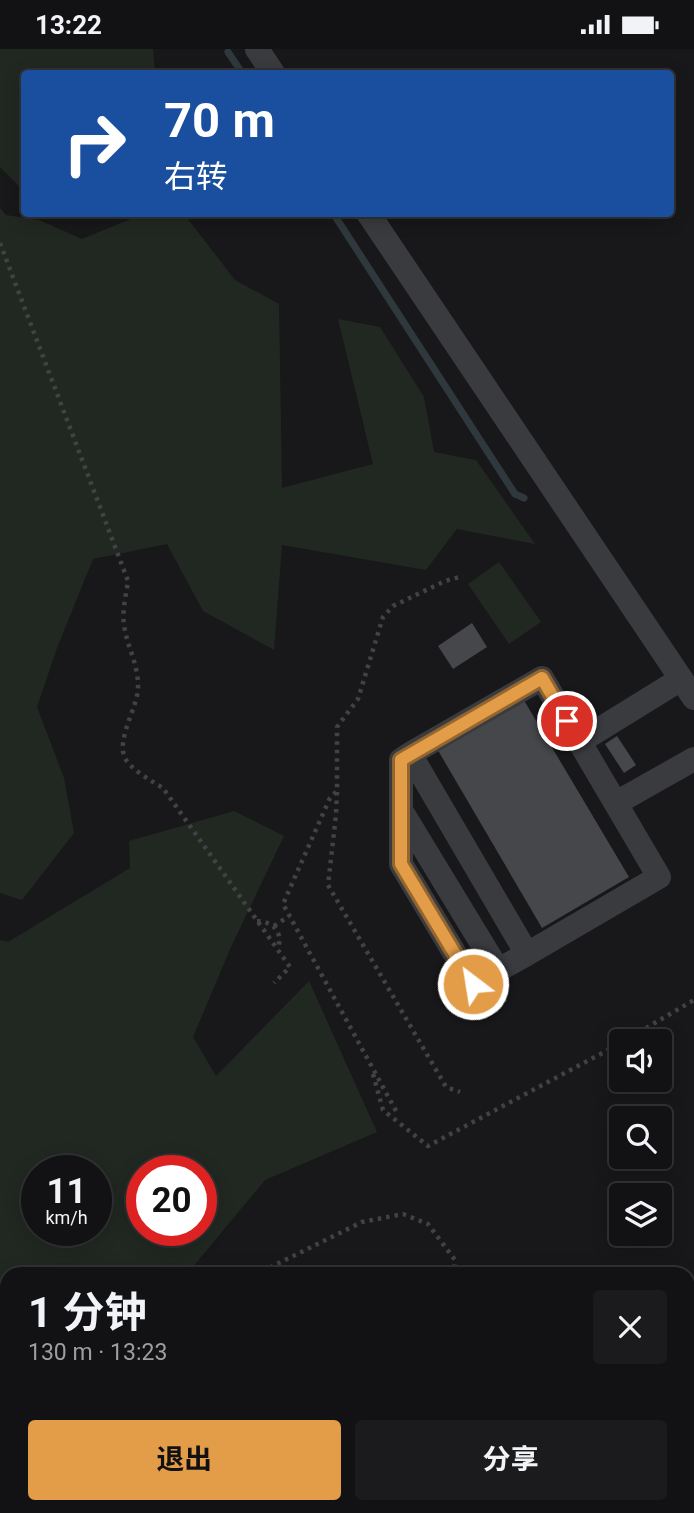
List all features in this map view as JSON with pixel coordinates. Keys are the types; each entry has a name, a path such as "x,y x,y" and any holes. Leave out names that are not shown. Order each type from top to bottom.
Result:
{"street":[{"path":"257,49 272,70"},
{"path":"371,217 688,688 579,742"},
{"path":"542,678 579,742 659,877 473,984 401,864 401,760 542,678"},
{"path":"410,754 527,954"},
{"path":"615,803 694,759"}],"path":[{"path":"0,243 128,581 124,625 138,671 138,692 123,743 124,758 138,772 163,788 278,950 289,967 274,983"},
{"path":"460,1092 446,1087 328,885 336,815 337,727 358,699 383,617 393,606 445,581 463,576"},
{"path":"337,791 330,798 283,904 396,1111"},
{"path":"274,926 289,916"},
{"path":"257,921 274,926 279,933 278,950"},
{"path":"644,1029 694,1000"},
{"path":"371,1066 383,1110 428,1146 609,1049"},
{"path":"270,1267 362,1222 402,1214 428,1224 455,1260 454,1267"}],"shaded area":[{"path":"0,49 153,49 155,70 21,70 21,188 0,167"},
{"path":"0,208 6,215 39,220 82,239 136,217 186,217 235,280 279,304 282,488 373,464 338,319 380,327 424,397 434,452 476,460 535,544 457,529 426,570 282,545 274,650 203,611 167,544 93,559 57,648 37,707 64,778 74,833 22,900 0,893"},
{"path":"499,562 541,622 509,644 468,584"},
{"path":"234,811 284,836 231,947 193,1037 216,1076 309,981 377,1132 265,1180 217,1238 217,1155 126,1155 126,1246 210,1246 193,1267 0,1267 0,940 8,942 130,868 129,841"}],"building":[{"path":"472,623 487,647 453,669 438,646"},
{"path":"522,697 629,877 542,928 436,747"},
{"path":"617,736 636,765 624,773 605,744"},
{"path":"494,981 507,1001 491,1011 478,991"}],"waterway":[{"path":"228,52 240,70"},
{"path":"336,217 515,494 524,498"}],"route":[{"path":"473,984 401,864 401,760 542,678 567,721"}]}
